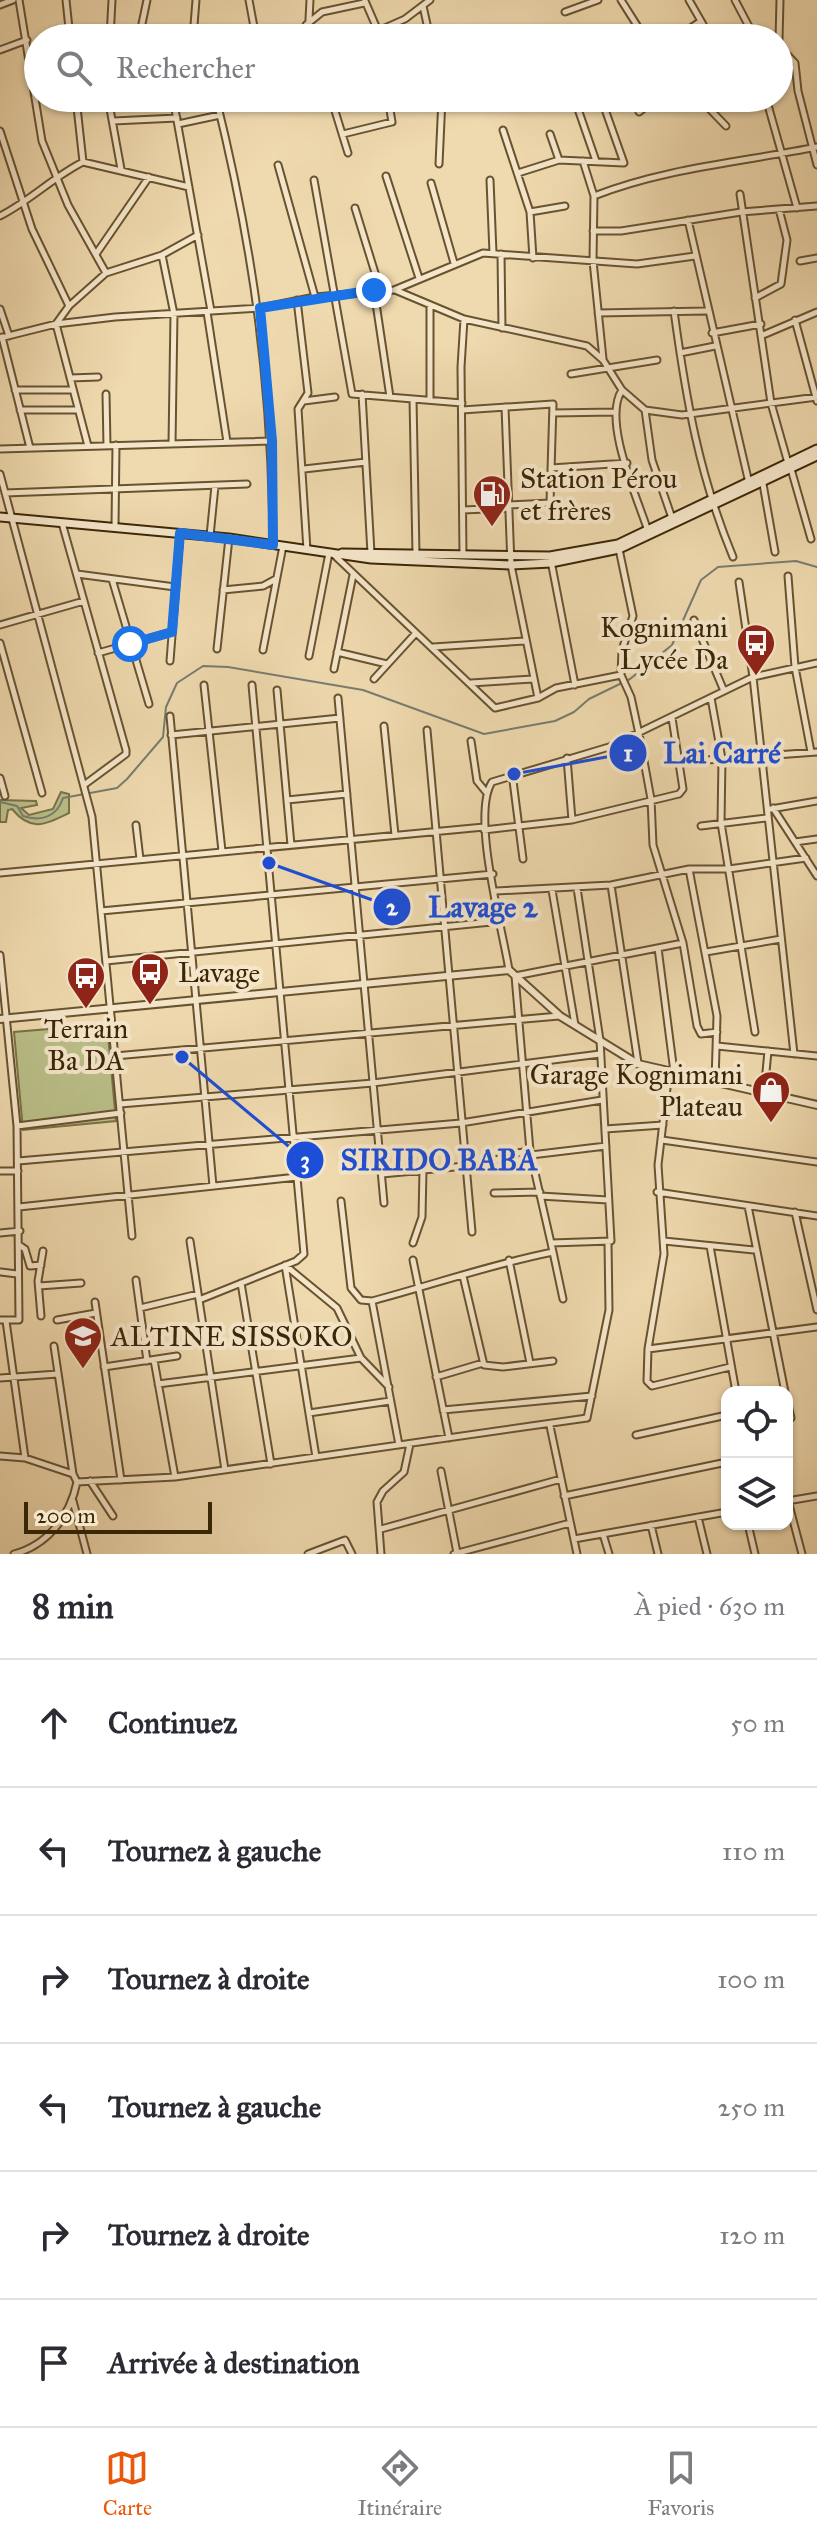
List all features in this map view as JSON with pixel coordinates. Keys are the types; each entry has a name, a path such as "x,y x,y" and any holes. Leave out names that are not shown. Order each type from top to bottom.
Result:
{"main road":[{"path":"0,517 229,538 330,553 510,561 550,559 619,547 763,484 817,449"},
{"path":"711,505 749,484 817,456"},
{"path":"416,557 463,555 510,561"}],"street":[{"path":"0,5 13,0"},
{"path":"19,0 24,25"},
{"path":"66,0 69,24"},
{"path":"112,0 112,24"},
{"path":"142,24 147,0"},
{"path":"194,24 196,0"},
{"path":"249,0 253,24"},
{"path":"306,24 310,0"},
{"path":"393,24 430,0"},
{"path":"565,12 598,0"},
{"path":"621,0 636,24"},
{"path":"689,0 703,24"},
{"path":"735,0 748,24"},
{"path":"779,24 780,0"},
{"path":"307,24 322,12 364,1 373,24"},
{"path":"423,6 427,24"},
{"path":"697,24 701,21"},
{"path":"0,50 24,41"},
{"path":"793,60 817,165"},
{"path":"41,112 42,141 56,176 106,273"},
{"path":"78,112 83,162"},
{"path":"111,112 121,169"},
{"path":"176,112 198,235 227,442"},
{"path":"219,112 239,191 260,308 272,441 273,545"},
{"path":"336,112 348,153"},
{"path":"343,134 392,122 390,112"},
{"path":"439,164 441,112"},
{"path":"579,112 596,162"},
{"path":"518,173 559,160 624,163 606,112"},
{"path":"712,112 726,126"},
{"path":"769,112 797,208"},
{"path":"113,121 178,121 220,115"},
{"path":"503,130 530,212 533,258"},
{"path":"0,131 23,204 69,306"},
{"path":"550,134 559,160"},
{"path":"594,196 621,186 815,147"},
{"path":"583,161 594,196 593,261 603,360"},
{"path":"0,216 23,204 56,176 83,162 189,187"},
{"path":"278,165 315,297"},
{"path":"386,176 419,278"},
{"path":"96,254 149,177"},
{"path":"314,180 352,394 430,400 462,406 553,404 550,503 463,510"},
{"path":"490,180 493,253"},
{"path":"431,183 454,263"},
{"path":"740,194 771,403 811,539"},
{"path":"530,212 565,206"},
{"path":"593,231 621,231 741,212 817,206"},
{"path":"355,208 377,290 390,397"},
{"path":"755,298 781,284 787,240 779,209"},
{"path":"688,220 706,311 749,484"},
{"path":"56,324 69,306 106,273 162,255 198,235"},
{"path":"394,290 454,263 493,253 637,264 695,256"},
{"path":"501,254 502,328"},
{"path":"162,255 174,314 172,444"},
{"path":"800,261 817,258"},
{"path":"4,337 56,324 260,308 315,297 394,290 464,319 587,346 603,360 622,390 645,410 688,415 817,398 795,320"},
{"path":"297,300 308,393 298,409 307,550"},
{"path":"430,305 430,400"},
{"path":"0,309 15,390 30,448"},
{"path":"674,311 688,415 711,505 733,557"},
{"path":"598,313 706,311"},
{"path":"762,335 817,312"},
{"path":"463,555 464,319"},
{"path":"56,324 88,446"},
{"path":"712,333 761,324"},
{"path":"680,353 715,346"},
{"path":"571,374 657,360"},
{"path":"70,378 98,377"},
{"path":"15,390 73,390"},
{"path":"622,390 614,402 615,412 649,533"},
{"path":"106,394 107,446"},
{"path":"362,394 371,555"},
{"path":"303,401 335,397"},
{"path":"413,399 416,557"},
{"path":"505,407 510,561 538,698"},
{"path":"20,410 78,410"},
{"path":"645,410 652,460 674,522"},
{"path":"553,413 615,412"},
{"path":"0,449 272,441"},
{"path":"115,527 116,445"},
{"path":"304,469 366,462"},
{"path":"551,468 627,463"},
{"path":"0,474 92,817 132,1236"},
{"path":"5,493 247,484"},
{"path":"763,484 775,552"},
{"path":"210,536 215,486"},
{"path":"62,522 126,754 84,785"},
{"path":"170,661 180,533"},
{"path":"217,649 229,538"},
{"path":"263,650 283,546"},
{"path":"619,547 633,616 622,650 621,675 631,697 639,734 651,799 653,845 683,943 699,1032 717,1032"},
{"path":"330,553 495,708 538,698 556,688 621,675"},
{"path":"309,656 330,553"},
{"path":"550,559 575,685"},
{"path":"76,574 175,587"},
{"path":"334,669 353,574"},
{"path":"679,762 814,752 795,667 788,576"},
{"path":"112,579 149,704"},
{"path":"223,590 269,585 277,579"},
{"path":"739,582 753,677 759,756 774,862 794,1054"},
{"path":"0,625 84,601"},
{"path":"694,620 724,691"},
{"path":"98,653 172,632"},
{"path":"374,679 416,633"},
{"path":"432,647 525,641"},
{"path":"0,643 42,793"},
{"path":"337,652 387,664"},
{"path":"817,663 753,677 609,747 512,773 492,782 486,792 484,829 509,970 560,1016 638,1064 817,1105"},
{"path":"469,683 533,679"},
{"path":"204,685 222,851"},
{"path":"140,1308 199,1297 285,1265 304,1254 252,685"},
{"path":"277,690 291,845"},
{"path":"338,698 384,1203"},
{"path":"711,698 722,759 721,823 755,1032"},
{"path":"170,716 213,1186"},
{"path":"171,735 340,718"},
{"path":"0,872 572,820 682,791 672,718"},
{"path":"384,726 395,835"},
{"path":"427,730 472,1232"},
{"path":"471,741 477,781 486,792"},
{"path":"567,758 572,820"},
{"path":"512,773 523,859"},
{"path":"0,778 5,796"},
{"path":"287,800 347,794"},
{"path":"765,810 817,801"},
{"path":"773,808 817,876"},
{"path":"701,826 766,818"},
{"path":"136,825 140,859"},
{"path":"795,842 817,839"},
{"path":"496,891 611,885 689,869 729,869 806,858"},
{"path":"689,869 706,952 717,1032 715,1082"},
{"path":"101,911 493,874"},
{"path":"611,885 638,1064"},
{"path":"77,1482 175,1477 550,1426 587,1418 609,1310 608,1242 612,1238 600,1040 577,888"},
{"path":"552,890 575,1025"},
{"path":"106,961 501,921"},
{"path":"706,952 781,939"},
{"path":"515,976 683,943"},
{"path":"658,948 672,1072 657,1192 664,1241 662,1276 648,1349 650,1385 730,1367"},
{"path":"0,955 17,1126 20,1231 17,1274 19,1320 3,1320 25,1458"},
{"path":"2,966 14,965"},
{"path":"4,1019 509,970"},
{"path":"515,976 530,1153 563,1299"},
{"path":"115,1056 560,1016"},
{"path":"717,1046 817,1056"},
{"path":"764,1093 768,1051"},
{"path":"120,1104 373,1083 600,1054"},
{"path":"18,1161 461,1123 602,1100"},
{"path":"17,1126 121,1113"},
{"path":"605,1129 663,1125"},
{"path":"662,1140 817,1162"},
{"path":"382,1174 466,1166 530,1153 606,1146"},
{"path":"413,1243 422,1217 423,1170"},
{"path":"0,1171 18,1171"},
{"path":"19,1207 297,1177"},
{"path":"657,1192 817,1216"},
{"path":"494,1193 608,1200"},
{"path":"341,1201 351,1288 361,1300 372,1301 509,1260 553,1252"},
{"path":"748,1206 754,1250 784,1386"},
{"path":"795,1212 817,1310"},
{"path":"0,1233 20,1231"},
{"path":"190,1241 225,1470"},
{"path":"664,1241 754,1250"},
{"path":"551,1243 608,1242"},
{"path":"19,1245 25,1249 30,1266 41,1265"},
{"path":"710,1246 735,1386"},
{"path":"41,1316 39,1286 43,1251"},
{"path":"413,1260 449,1438"},
{"path":"509,1260 530,1363"},
{"path":"285,1265 337,1308 361,1358 389,1387"},
{"path":"285,1265 316,1457"},
{"path":"1,1272 17,1274"},
{"path":"809,1275 817,1274"},
{"path":"463,1276 483,1363 489,1367 553,1361"},
{"path":"136,1280 175,1477"},
{"path":"39,1286 81,1283"},
{"path":"241,1283 271,1464"},
{"path":"372,1301 399,1445"},
{"path":"95,1302 121,1480"},
{"path":"57,1320 96,1313"},
{"path":"648,1349 817,1327"},
{"path":"14,1554 26,1552 55,1529 73,1500 77,1482 73,1474 54,1346"},
{"path":"104,1367 177,1356"},
{"path":"158,1384 361,1358"},
{"path":"436,1377 483,1363"},
{"path":"0,1378 58,1374"},
{"path":"443,1410 592,1396"},
{"path":"309,1413 390,1401"},
{"path":"636,1435 721,1416"},
{"path":"550,1426 577,1554"},
{"path":"381,1554 377,1502 404,1472 410,1444"},
{"path":"0,1456 25,1458 73,1474"},
{"path":"564,1496 721,1463"},
{"path":"441,1471 456,1554 570,1523"},
{"path":"381,1529 561,1479"},
{"path":"90,1481 113,1516"},
{"path":"793,1500 817,1496"},
{"path":"73,1500 87,1554"},
{"path":"574,1539 721,1513"},
{"path":"698,1517 707,1554"},
{"path":"793,1520 802,1554"},
{"path":"651,1525 658,1554"},
{"path":"749,1530 755,1554"},
{"path":"603,1534 609,1554"},
{"path":"308,1554 345,1540 352,1554"}],"green space":[{"path":"61,792 69,794 69,813 52,821 32,824 12,809 8,810 6,822 0,822 0,800 36,801 37,805 21,808 29,815 53,809"},
{"path":"107,1024 116,1121 23,1130 14,1032"}],"waterway":[{"path":"0,802 17,806 23,816 42,818 57,810 63,798 117,788 163,737 166,707 177,683 203,666 228,667 363,690 484,734 555,721 574,712 589,699 630,679 672,645 701,580 718,567 796,561 817,567"}],"place":[{"name":"Station Pérou et frères","path":"492,528"},
{"name":"Kognimani Lycée Da","path":"756,677"},
{"name":"Lai Carré","path":"514,774"},
{"name":"Lavage 2","path":"269,863"},
{"name":"Lavage","path":"150,1006"},
{"name":"Terrain Ba DA","path":"86,1010"},
{"name":"SIRIDO BABA","path":"182,1057"},
{"name":"Garage Kognimani Plateau","path":"771,1124"},
{"name":"ALTINE SISSOKO","path":"83,1370"}],"route":[{"path":"130,644 172,632 180,533 273,545 272,441 260,308 374,290"}]}
